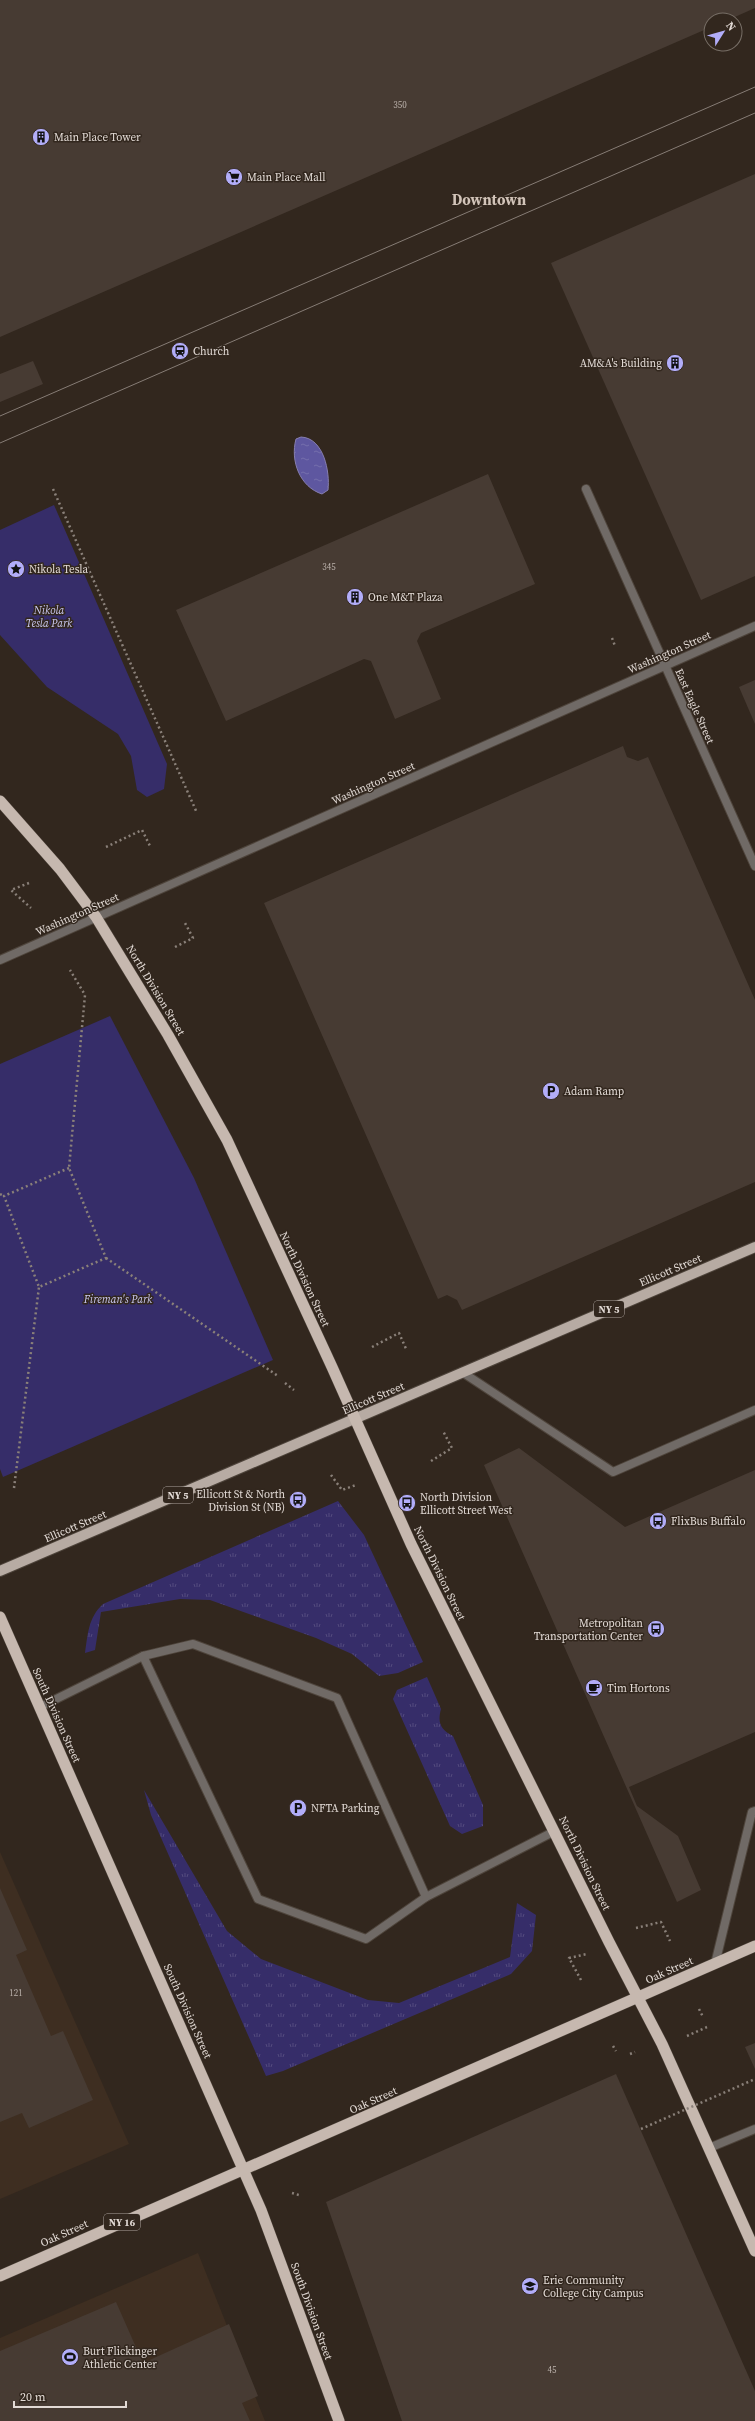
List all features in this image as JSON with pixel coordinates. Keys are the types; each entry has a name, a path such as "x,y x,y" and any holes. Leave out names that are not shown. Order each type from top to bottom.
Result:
{"highway":[{"name":"North Division Street","path":"0,801 60,868 96,917 168,1035 227,1140 355,1418 411,1544 662,2044 755,2251"},
{"name":"South Division Street","path":"0,1617 261,2210 339,2421"},
{"name":"Oak Street","path":"0,2276 183,2194 244,2170 755,1946"}],"main road":[{"name":"Ellicott Street","path":"0,1571 755,1246"}],"street":[{"name":"East Eagle Street","path":"586,489 755,866"},
{"name":"Washington Street","path":"0,960 755,626"},
{"path":"462,1372 613,1472 755,1410"},
{"path":"40,1707 143,1656 193,1644 337,1698 426,1897"},
{"path":"143,1656 258,1899 366,1939 426,1897 555,1831"},
{"path":"715,1964 731,1892 752,1812 755,1811"},
{"path":"709,2148 755,2128"}],"path":[{"path":"53,489 197,813"},
{"path":"612,638 616,646"},
{"path":"106,847 142,830 152,848"},
{"path":"29,883 11,890 31,908"},
{"path":"175,947 193,938 185,923"},
{"path":"70,970 85,995 69,1168 106,1258 278,1376"},
{"path":"4,1196 69,1168"},
{"path":"0,1194 4,1196 39,1287 14,1488"},
{"path":"39,1287 106,1258"},
{"path":"372,1347 399,1333 407,1351"},
{"path":"285,1382 294,1390"},
{"path":"431,1461 452,1448 443,1431"},
{"path":"331,1475 342,1490 356,1485"},
{"path":"636,1928 661,1922 670,1941"},
{"path":"581,1980 569,1958 588,1954"},
{"path":"699,2009 703,2017"},
{"path":"687,2036 707,2027"},
{"path":"613,2046 616,2051"},
{"path":"630,2054 635,2052"},
{"path":"641,2129 755,2079"},
{"path":"292,2193 299,2196"}],"shaded area":[{"path":"0,1852 129,2144 0,2199"},
{"name":"Burt Flickinger Athletic Center","path":"198,2253 265,2421 0,2421 0,2338"}],"green space":[{"name":"Nikola Tesla Park","path":"54,505 167,764 164,789 147,797 137,790 131,756 118,734 47,687 0,635 0,530"},
{"name":"Fireman's Park","path":"110,1016 194,1178 273,1360 3,1477 0,1469 0,1064"},
{"path":"338,1501 364,1535 423,1662 398,1673 379,1676 352,1654 316,1638 210,1600 180,1599 101,1612 95,1650 85,1653 88,1633 94,1615 103,1604"},
{"path":"427,1677 441,1709 441,1726 453,1736 483,1805 483,1826 462,1834 450,1826 393,1699 397,1690"},
{"path":"144,1790 227,1931 261,1959 368,2000 399,2003 510,1957 517,1903 536,1915 532,1951 511,1974 283,2071 266,2076 151,1815"}],"water":[{"path":"301,437 309,439 315,443 324,457 328,474 328,490 322,494 314,491 308,486 298,472 294,456 294,447 296,439"}],"building":[{"name":"Main Place Mall","path":"0,0 755,0 755,8 743,13 743,12 703,12 703,30 0,337"},
{"name":"AM&A's Building","path":"755,174 755,576 701,600 551,263"},
{"path":"33,361 43,384 0,402 0,374"},
{"name":"One M&T Plaza","path":"488,474 535,584 421,633 417,641 441,699 395,719 371,661 364,659 226,721 176,610"},
{"path":"755,680 755,724 739,687"},
{"name":"Adam Ramp","path":"623,746 627,757 638,761 648,757 755,1000 755,1182 462,1310 457,1300 447,1295 438,1299 264,903"},
{"name":"Metropolitan Transportation Center","path":"519,1448 625,1527 755,1470 755,1732 629,1787 637,1806 678,1836 701,1890 677,1902 484,1465"},
{"path":"0,1888 27,1950 16,1955 51,2036 63,2031 93,2100 29,2128 22,2113 0,2122"},
{"path":"755,2043 755,2069 745,2047"},
{"name":"Erie Community College City Campus","path":"616,2074 755,2391 755,2421 402,2421 326,2202"},
{"name":"Burt Flickinger Athletic Center","path":"116,2302 143,2363 229,2324 258,2396 242,2403 250,2421 0,2421 0,2351"}],"tram line":[{"path":"0,416 755,87"},
{"path":"0,443 755,113"}],"place":[{"name":"Main Place Tower","path":"41,137"},
{"name":"Main Place Mall","path":"234,177"},
{"name":"Church","path":"180,351"},
{"name":"AM&A's Building","path":"675,363"},
{"name":"Nikola Tesla","path":"16,569"},
{"name":"One M&T Plaza","path":"355,597"},
{"name":"Adam Ramp","path":"551,1091"},
{"name":"Ellicott St & North Division St (NB)","path":"298,1500"},
{"name":"North Division Ellicott Street West","path":"407,1503"},
{"name":"FlixBus Buffalo","path":"658,1521"},
{"name":"Metropolitan Transportation Center","path":"656,1629"},
{"name":"Tim Hortons","path":"594,1688"},
{"name":"NFTA Parking","path":"298,1808"},
{"name":"Erie Community College City Campus","path":"530,2286"},
{"name":"Burt Flickinger Athletic Center","path":"70,2357"}],"district":[{"name":"Downtown","path":"489,200"}]}
